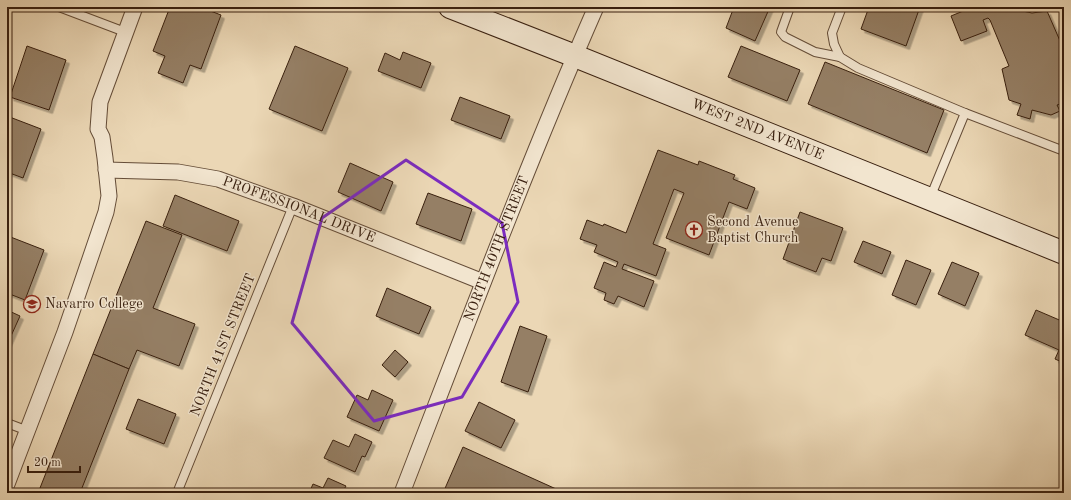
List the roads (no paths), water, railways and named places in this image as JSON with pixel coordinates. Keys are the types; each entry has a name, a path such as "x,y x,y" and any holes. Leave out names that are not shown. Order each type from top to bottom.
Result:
{"street":[{"path":"7,484 28,431 106,212 109,196 102,137 98,129 100,102 135,7"},
{"name":"WEST 2ND AVENUE","path":"450,7 1064,253"},
{"name":"NORTH 40TH STREET","path":"402,493 483,282 596,7"},
{"name":"PROFESSIONAL DRIVE","path":"106,170 178,172 218,179 293,206 483,282"}],"lane":[{"path":"59,7 125,32"},
{"path":"790,7 781,32 785,37 815,52 840,57 858,68 965,113 1064,151"},
{"path":"840,57 834,44 832,33 842,7"},
{"path":"930,199 965,113"},
{"name":"NORTH 41ST STREET","path":"177,493 293,206"},
{"path":"7,423 28,431"}],"place":[{"name":"Second Avenue Baptist Church","path":"694,230"},
{"name":"Navarro College","path":"32,304"}]}
